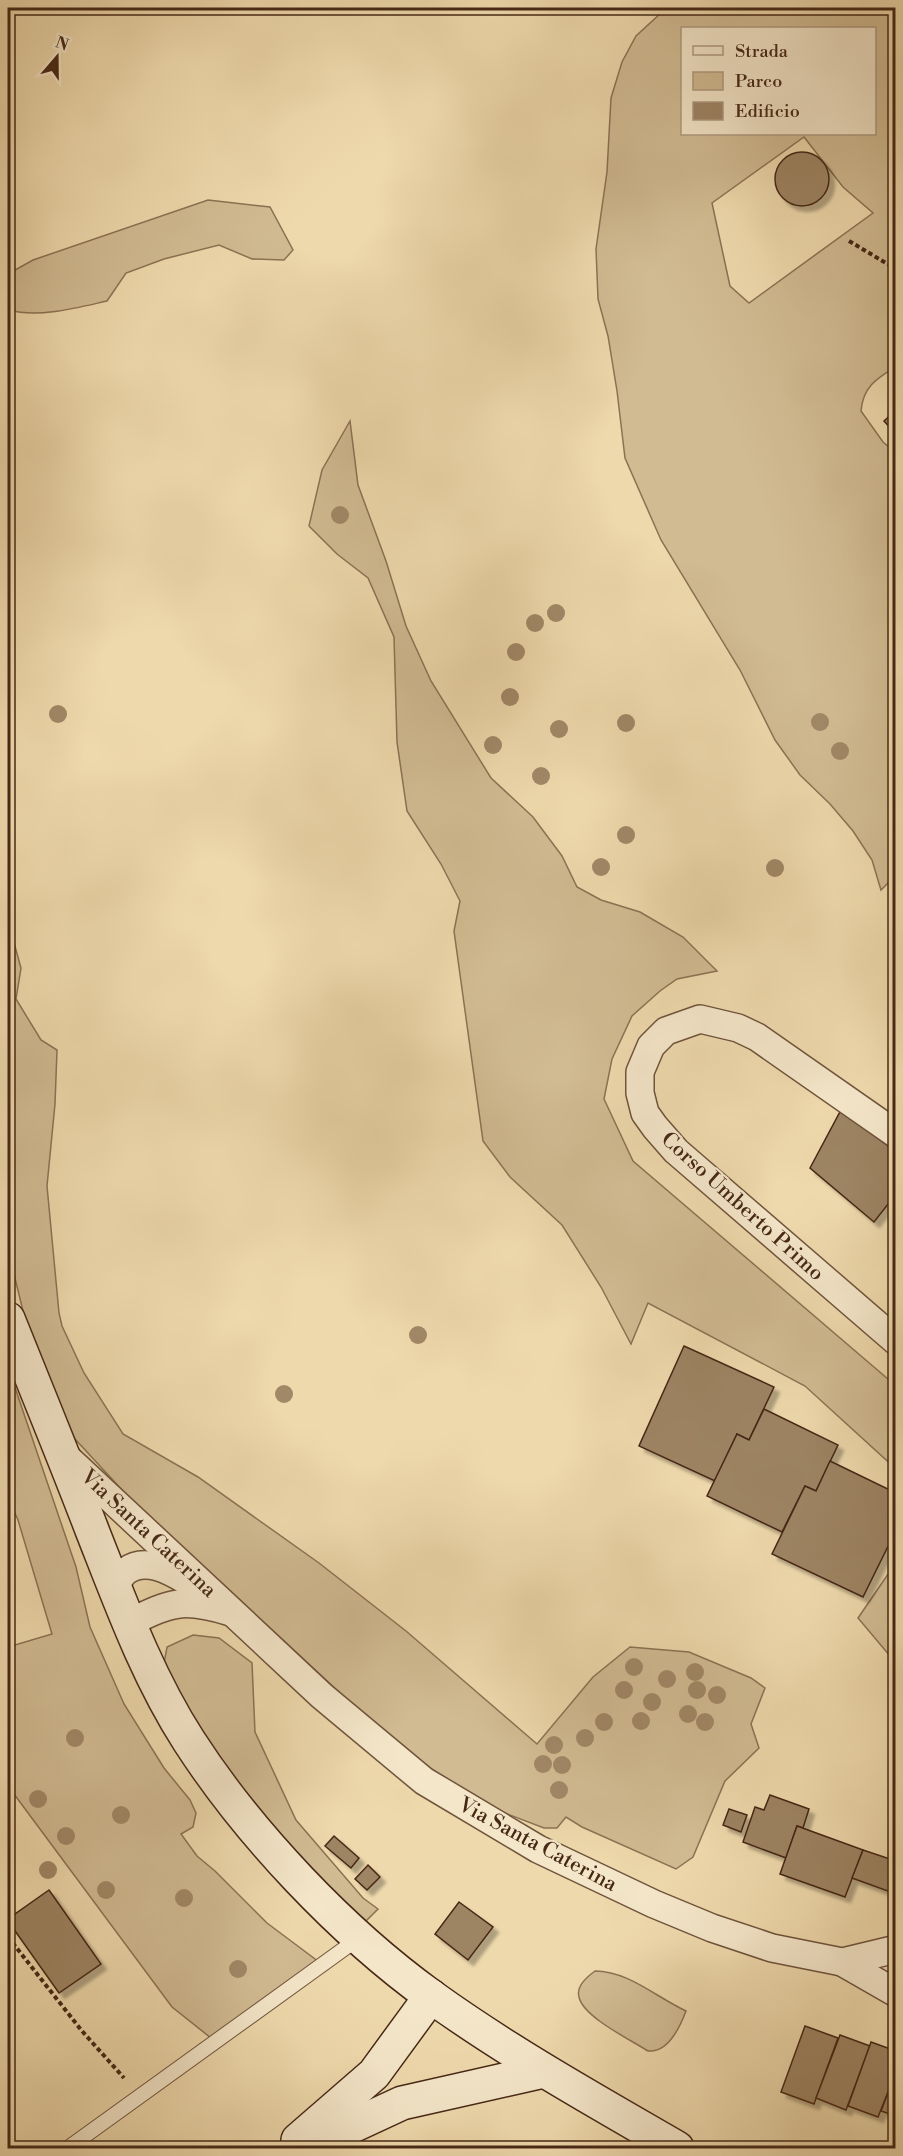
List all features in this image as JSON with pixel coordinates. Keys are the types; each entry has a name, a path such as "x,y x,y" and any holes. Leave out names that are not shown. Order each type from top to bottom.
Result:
{"main road":[{"path":"8,1319 129,1623 158,1685 189,1741 239,1811 299,1879 359,1938 431,1996 544,2071 677,2148"},
{"path":"288,2148 374,2074 431,1996"},
{"path":"305,2148 402,2103 544,2071"}],"street":[{"name":"Corso Umberto Primo","path":"896,1134 757,1037 738,1028 700,1019 666,1031 651,1046 640,1072 640,1093 645,1113 676,1150 896,1341"},
{"name":"Via Santa Caterina","path":"62,1453 322,1696 424,1781 538,1850 654,1904 712,1928 772,1948 842,1962 896,1949"},
{"name":"Via Santa Caterina","path":"114,1586 127,1570 147,1564 177,1575 235,1614"},
{"name":"Via Santa Caterina","path":"129,1623 174,1604 195,1603 235,1614"},
{"path":"842,1962 896,1993"}],"lane":[{"path":"68,2148 359,1938"}],"path":[{"path":"849,240 896,269"},
{"path":"8,1937 82,2031 140,2096"}],"green space":[{"path":"664,8 895,8 895,367 872,384 864,396 861,411 883,442 896,453 896,642 889,652 896,661 896,875 881,890 872,860 853,831 830,804 800,775 775,740 740,670 661,540 625,458 608,336 598,299 596,249 607,172 611,98 622,62 636,36","holes":["804,137 843,187 873,213 749,303 730,286 712,203"]},
{"path":"208,200 270,207 293,250 284,260 252,259 219,245 164,259 126,273 107,301 45,313 8,310 8,274 33,260"},
{"path":"350,421 358,485 386,561 406,626 431,681 491,778 533,817 562,856 577,887 601,900 640,912 683,937 717,971 677,979 660,991 632,1016 612,1059 604,1099 633,1161 895,1385 895,1468 805,1386 648,1303 631,1344 601,1287 562,1225 510,1177 483,1141 454,931 460,901 441,864 407,811 397,742 394,637 368,578 337,554 309,526 322,470"},
{"path":"8,921 21,968 16,999 41,1040 57,1050 55,1104 47,1186 59,1313 62,1326 84,1373 123,1434 198,1477 319,1563 406,1631 537,1744 593,1677 630,1647 689,1652 751,1678 765,1688 751,1724 759,1748 725,1781 693,1857 676,1869 582,1827 566,1817 557,1828 544,1828 494,1809 452,1784 382,1732 124,1492 75,1439 42,1368 28,1331 8,1250"},
{"path":"8,1367 76,1567 90,1627 124,1704 164,1768 190,1800 196,1813 193,1827 181,1834 197,1856 267,1923 319,1962 211,2038 172,2007 8,1786 8,1647 52,1634 18,1520 8,1498"},
{"path":"895,1564 895,1662 858,1618"},
{"path":"193,1635 219,1638 252,1663 255,1732 296,1820 363,1898 378,1909 366,1921 289,1850 220,1763 162,1674 167,1647"},
{"path":"595,1971 619,1975 686,2011 677,2031 662,2048 648,2051 598,2020 582,2005 579,1989"}],"building":[{"path":"797,152 807,152 817,156 825,164 829,179 825,194 817,202 807,206 797,206 787,202 779,194 775,184 775,174 779,164 787,156"},
{"path":"896,410 896,434 884,421"},
{"path":"841,1110 896,1152 896,1194 874,1222 810,1168"},
{"path":"684,1346 774,1387 749,1440 737,1434 715,1481 639,1446"},
{"path":"764,1409 838,1445 816,1491 805,1486 782,1532 707,1496 737,1434 749,1440"},
{"path":"830,1461 896,1493 896,1530 863,1597 772,1554 805,1486 816,1491"},
{"path":"770,1795 809,1809 803,1828 797,1826 786,1858 743,1842 755,1807 764,1810"},
{"path":"729,1809 747,1815 741,1832 723,1825"},
{"path":"797,1826 863,1850 845,1897 780,1874"},
{"path":"334,1836 359,1858 351,1868 325,1846"},
{"path":"863,1850 896,1861 896,1894 852,1878"},
{"path":"368,1865 380,1877 367,1890 355,1879"},
{"path":"49,1890 101,1964 59,1993 8,1921"},
{"path":"459,1902 493,1927 468,1960 435,1934"},
{"path":"805,2026 838,2038 814,2104 781,2092"},
{"path":"840,2035 870,2046 846,2110 816,2098"},
{"path":"871,2042 896,2051 896,2072 878,2117 848,2106"},
{"path":"896,2072 896,2116 881,2111"}]}
